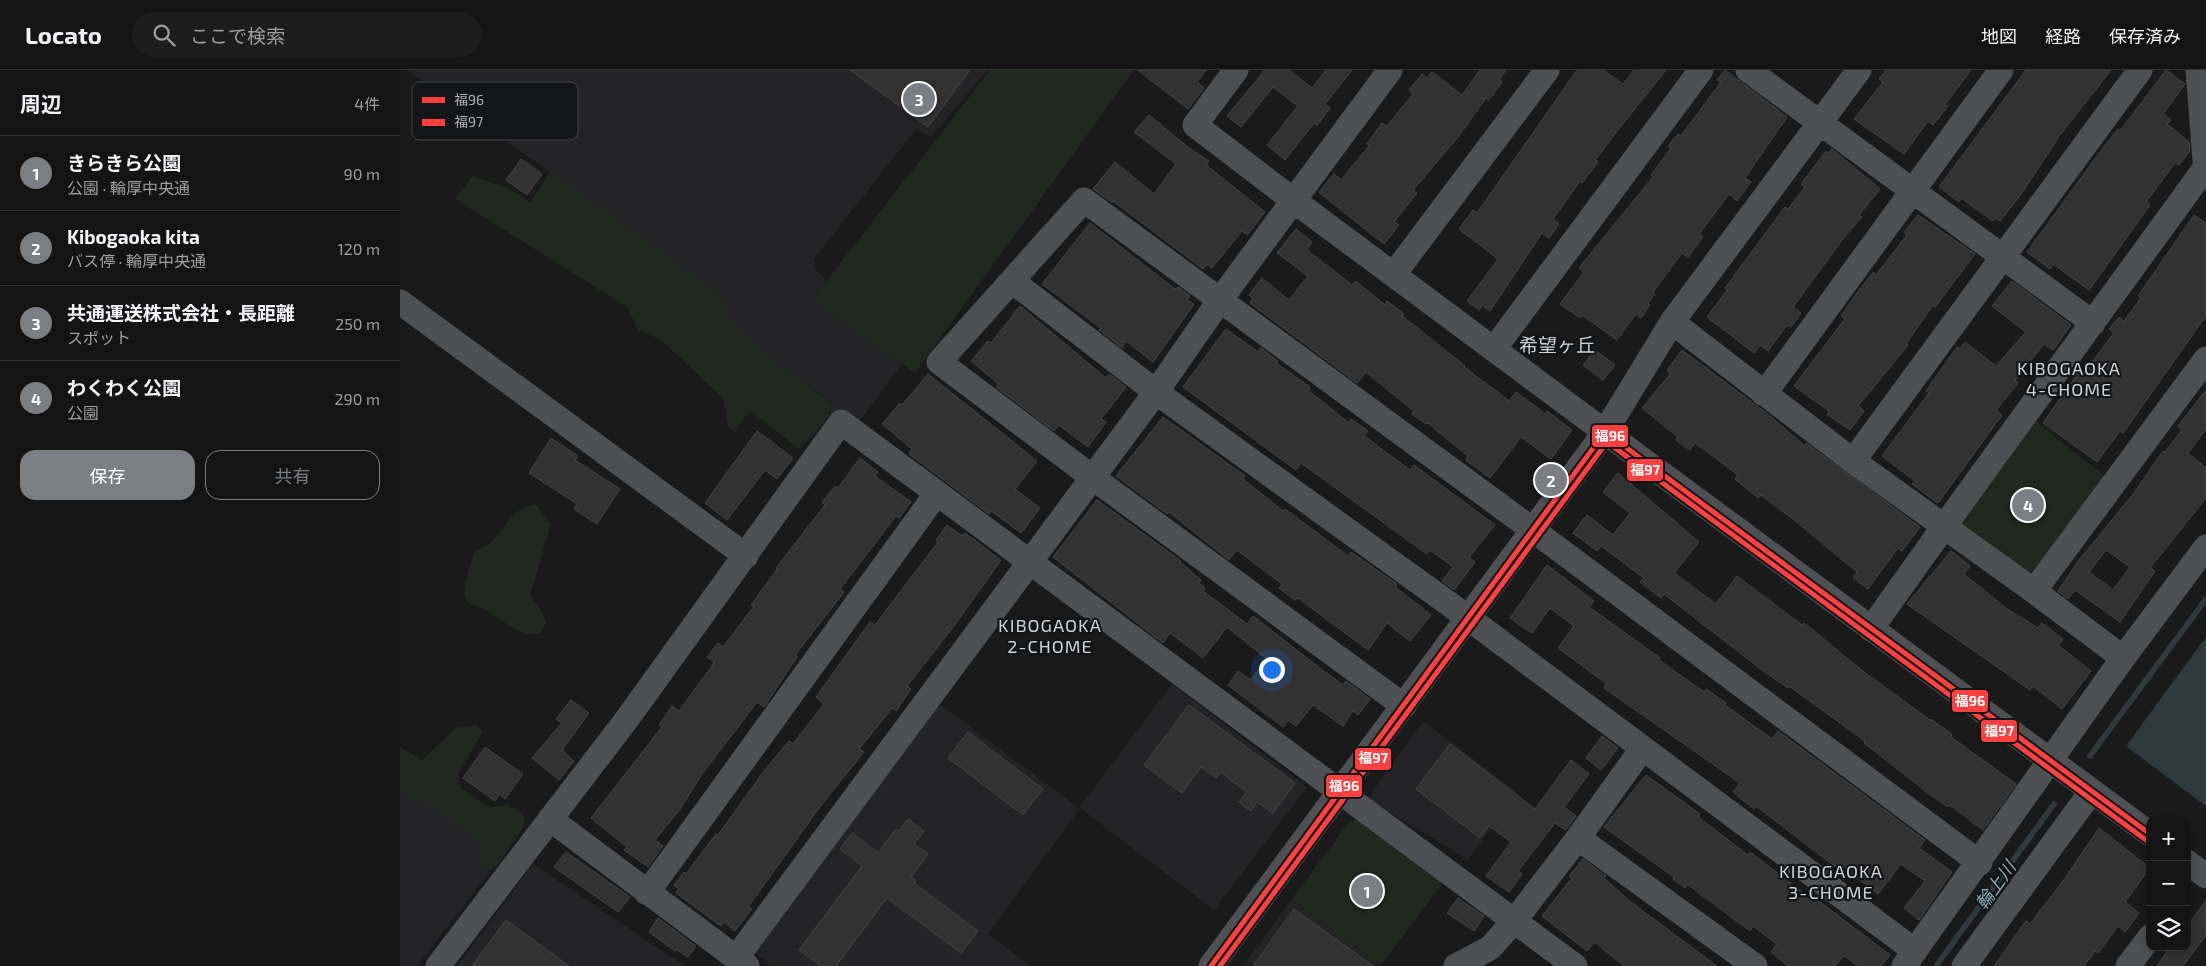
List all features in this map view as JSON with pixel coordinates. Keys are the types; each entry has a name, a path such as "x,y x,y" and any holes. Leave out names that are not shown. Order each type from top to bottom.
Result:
{"street":[{"path":"1236,70 1195,125 1293,200 2146,831"},
{"path":"550,819 742,962 1029,562 1156,392 1220,300 1390,70"},
{"path":"1394,274 1546,70"},
{"path":"1494,349 1702,70"},
{"path":"1748,70 2093,323"},
{"path":"1211,966 1606,432 1672,322 1859,70"},
{"path":"1764,394 2001,70"},
{"path":"1853,461 2140,70"},
{"path":"1871,629 1943,526 2205,171 2198,70"},
{"path":"1404,706 939,362 1084,200 1534,530 1980,863"},
{"path":"1012,280 1156,392 1468,619 1642,749 1910,959 1980,863 2123,658 2206,547"},
{"path":"400,302 746,556"},
{"path":"1672,322 1853,461 2034,591 2123,658"},
{"path":"2034,591 2206,359"},
{"path":"438,966 746,556 841,422 1575,966"},
{"path":"647,892 937,493"},
{"path":"1456,966 1490,948 1514,920 1578,838 1642,749"},
{"path":"1964,966 2092,792"},
{"path":"1578,838 1755,966"},
{"path":"2128,966 2146,942"}],"shaded area":[{"path":"407,70 988,70 931,137 916,129 814,259 816,270 826,281 814,297 833,315 902,364 861,420 830,414 832,402 762,353 738,330 720,294 505,140 578,140 578,82 424,82"},
{"path":"990,70 1134,70 915,373 833,315 814,297"},
{"path":"550,172 720,294 738,330 774,361 832,403 824,422 799,449 752,412 745,416 735,432 728,426 724,399 660,339 639,331 627,307 455,199 472,176 511,189 530,202"},
{"path":"2026,414 2114,483 2034,591 1943,526"},
{"path":"536,504 551,524 530,596 541,610 546,622 542,633 534,634 518,630 483,608 469,603 466,599 465,588 474,553 491,542 516,513 529,505"},
{"path":"2206,637 2206,806 2126,746"},
{"path":"1172,684 1307,787 1214,910 1080,808 988,934 1030,966 773,966 754,952 938,703 1079,808"},
{"path":"1423,721 1517,792 1468,860 1371,801 1370,795"},
{"path":"477,725 483,732 458,774 461,788 488,807 508,805 521,812 525,819 523,828 497,866 486,869 479,858 480,842 436,806 408,796 400,784 400,747 422,760 456,728"},
{"path":"400,774 509,847 417,966 400,966"},
{"path":"1358,819 1443,883 1381,965 1291,900 1350,821"},
{"path":"533,864 685,966 457,966"},
{"path":"1291,900 1381,965 1243,966"}],"building":[{"path":"850,70 970,70 928,127"},
{"path":"1138,70 1206,70 1197,82 1204,88 1188,109"},
{"path":"1265,70 1289,70 1312,88 1326,70 1352,70 1325,104 1330,108 1317,125 1314,123 1285,160 1267,145 1298,106 1273,87 1241,127 1227,116"},
{"path":"1480,70 1506,70 1499,80 1502,82 1489,100 1486,98 1458,137 1413,190 1417,193 1394,222 1399,225 1384,244 1319,192 1334,174 1341,180 1369,146 1367,144 1382,123 1387,126 1413,94 1409,90 1422,74 1427,78 1432,72 1462,95"},
{"path":"1577,70 1603,70 1623,84 1634,70 1666,70 1595,160 1598,162 1582,183 1580,181 1553,219 1559,224 1549,238 1542,233 1490,311 1482,305 1479,310 1467,301 1498,259 1459,229 1473,210 1477,213"},
{"path":"1725,70 1787,117 1745,178 1751,182 1737,201 1729,194 1699,234 1703,237 1688,257 1682,253 1653,292 1655,294 1648,303 1650,305 1641,318 1636,314 1617,340 1582,315 1580,318 1560,304 1584,272 1579,268 1653,177 1651,175 1671,148 1668,146 1678,134 1681,136 1721,82 1717,80"},
{"path":"1886,70 1971,70 1945,105 1948,106 1933,125 1928,121 1904,154 1854,119 1883,82 1879,79"},
{"path":"2026,70 2111,70 2060,135 2022,193 2000,221 1996,218 1993,221 1961,198 1959,202 1939,187"},
{"path":"2166,70 2185,84 2163,114 2171,120 2167,124 2189,142 2190,151 2179,165 2175,163 2146,202 2150,205 2089,290 2053,264 2050,269 2027,252 2100,152 2118,129 2120,131"},
{"path":"1149,115 1189,148 1209,161 1206,165 1265,212 1247,235 1242,231 1212,268 1207,264 1203,269 1113,201 1093,189 1115,162 1154,194 1176,164 1134,132"},
{"path":"1832,149 1880,189 1859,215 1862,217 1845,236 1793,307 1801,313 1791,327 1787,325 1768,351 1760,345 1754,353 1707,317 1727,290 1725,288 1785,207 1788,209 1805,187 1801,184 1826,151 1829,153"},
{"path":"521,159 542,174 527,195 506,180"},
{"path":"1918,215 1975,254 1935,307 1933,305 1906,344 1908,345 1858,406 1864,411 1850,430 1827,414 1829,411 1794,386 1845,319 1841,316 1854,297 1873,272 1876,275 1907,235 1904,232"},
{"path":"2194,215 2206,223 2206,316 2123,433 2120,431 2097,462 2043,423 2080,370 2084,373 2114,333 2109,329 2119,317 2124,321 2141,298 2138,296"},
{"path":"1090,223 1175,289 1178,287 1190,296 1187,300 1194,304 1153,362 1126,341 1122,348 1099,330 1101,328 1042,284"},
{"path":"1296,229 1312,242 1307,250 1352,285 1356,281 1385,305 1387,301 1404,314 1402,316 1464,367 1509,401 1516,392 1545,414 1547,411 1572,430 1551,459 1521,437 1490,478 1466,460 1468,456 1428,423 1426,424 1412,414 1414,411 1366,372 1357,383 1250,303 1253,299 1249,295 1262,278 1289,300 1308,276 1277,253"},
{"path":"2012,281 2071,325 2053,350 2044,344 2015,380 2018,383 1996,410 2002,415 1938,503 1912,484 1915,481 1882,456 1929,393 1926,391 1957,347 1960,349 1965,342 1996,366 2026,332 1992,306"},
{"path":"1020,306 1106,378 1109,374 1126,387 1101,419 1106,422 1088,447 1059,425 1054,431 996,387 999,384 971,361 988,341 991,343"},
{"path":"1226,329 1258,352 1261,348 1278,361 1276,363 1310,387 1308,390 1349,423 1351,419 1368,431 1364,436 1410,470 1414,465 1495,525 1469,557 1475,562 1454,590 1442,581 1453,567 1430,550 1427,554 1301,463 1296,470 1183,387"},
{"path":"1595,350 1615,365 1603,380 1583,365"},
{"path":"1682,350 1765,412 1805,446 1806,443 1920,527 1902,551 1898,548 1868,589 1853,578 1857,572 1798,523 1761,495 1758,498 1735,479 1738,475 1695,443 1690,450 1676,440 1678,437 1642,408 1671,373 1667,370"},
{"path":"928,374 1037,461 1015,489 1040,508 1021,533 991,511 989,514 909,454 912,449 882,424 900,403 902,405"},
{"path":"2206,390 2206,429 2188,453 2206,468 2206,498 2150,568 2155,571 2120,622 2075,590 2068,599 2058,591 2080,559 2134,493 2163,451 2165,452 2182,430 2178,426","holes":["2106,550 2130,567 2113,590 2089,572"]},
{"path":"1163,417 1245,476 1243,479 1283,511 1285,509 1348,556 1351,552 1397,584 1395,587 1431,615 1410,641 1387,623 1368,650 1298,598 1295,600 1279,588 1282,584 1237,550 1229,560 1169,512 1167,514 1116,476"},
{"path":"757,431 793,458 777,479 765,470 727,520 705,503"},
{"path":"551,438 578,456 575,460 620,489 597,524 574,509 577,504 529,473"},
{"path":"860,458 878,472 875,476 911,502 899,518 896,516 840,589 844,592 795,655 797,657 764,707 757,702 702,774 680,809 655,840 663,846 648,867 624,850 627,847 591,818 662,727 659,725 672,706 679,711 712,666 714,662 707,657 718,643 723,647 754,606 751,605 776,568 825,505 822,502 835,486 838,488"},
{"path":"1618,473 1699,542 1674,573 1716,604 1737,576 1802,625 1804,623 1864,672 1952,734 1951,737 2016,784 1983,830 1950,805 1948,807 1927,792 1864,743 1865,741 1789,686 1788,688 1766,673 1664,594 1661,598 1640,582 1644,578 1601,546 1597,551 1573,533 1587,515 1613,535 1630,513 1603,492"},
{"path":"1097,500 1181,561 1201,580 1199,583 1205,588 1203,591 1247,624 1253,616 1343,685 1346,681 1370,699 1358,715 1353,711 1343,726 1313,705 1296,726 1288,720 1283,727 1228,685 1238,671 1251,680 1267,659 1227,627 1203,658 1170,633 1163,643 1053,557"},
{"path":"947,525 962,536 965,533 1001,560 954,626 907,686 911,689 896,711 892,708 859,749 864,752 822,804 748,907 752,909 735,931 724,922 721,926 676,893 679,889 674,885 684,872 686,874 716,834 718,835 764,771 789,741 793,744 824,704 816,697 870,622 875,625 938,542 936,540"},
{"path":"1951,551 1970,566 1964,574 2007,609 2038,628 2042,623 2063,639 2058,645 2091,671 2062,709 2033,686 2030,690 1907,604"},
{"path":"1547,565 1594,601 1589,607 1660,658 1659,660 1704,692 1706,689 1772,739 1778,731 1925,840 1919,848 1952,872 1919,920 1904,908 1925,881 1901,864 1878,894 1853,875 1850,878 1756,806 1754,809 1733,792 1740,783 1604,688 1607,684 1558,648 1574,626 1550,608 1532,633 1510,618"},
{"path":"571,700 589,713 562,750 574,761 559,780 532,758 562,723 556,719"},
{"path":"1189,705 1295,783 1273,813 1257,802 1251,811 1239,802 1247,792 1220,772 1216,778 1201,767 1182,793 1144,765"},
{"path":"968,732 1043,789 1023,815 948,758"},
{"path":"1602,736 1618,748 1601,770 1586,758"},
{"path":"1450,744 1535,809 1571,760 1589,774 1564,807 1576,816 1566,830 1555,823 1518,871 1522,874 1509,892 1486,876 1511,842 1489,826 1480,838 1416,789"},
{"path":"485,747 523,774 505,799 499,794 495,801 463,778"},
{"path":"1646,775 1700,814 1698,817 1748,855 1750,852 1805,894 1807,892 1890,955 1881,966 1858,966 1844,956 1835,966 1788,966 1771,952 1777,944 1753,926 1750,931 1687,884 1685,888 1673,879 1674,877 1604,827"},
{"path":"908,819 924,831 914,844 928,854 911,877 916,881 914,883 978,931 961,953 887,898 836,966 821,966 799,950 862,866 840,849 852,833 878,853 896,829 899,831"},
{"path":"2099,828 2146,865 2146,873 2125,902 2139,913 2125,932 2118,926 2098,953 2095,951 2084,966 1994,966 2026,921 2030,924 2063,881"},
{"path":"566,852 630,897 618,912 554,867"},
{"path":"1583,859 1606,876 1604,878 1632,903 1717,966 1624,966 1595,942 1587,951 1542,916 1572,878 1569,876"},
{"path":"1458,898 1484,916 1474,931 1447,913"},
{"path":"2206,901 2206,935 2183,966 2157,966 2167,951 2191,951 2191,921"},
{"path":"1294,909 1373,966 1253,966"},
{"path":"658,918 696,946 688,957 676,949 675,951 649,932"},
{"path":"506,920 569,966 472,966"}],"waterway":[{"name":"輪上川","path":"2090,756 2206,599"},
{"name":"輪上川","path":"1936,966 2054,804"}],"transit line":[{"name":"福96","path":"1211,966 1605,432 2146,831"},
{"name":"福97","path":"1220,966 1607,442 2146,840"}],"place":[{"name":"共通運送株式会社・長距離","path":"919,99"},
{"name":"Kibogaoka kita","path":"1551,480"},
{"name":"わくわく公園","path":"2028,505"},
{"name":"きらきら公園","path":"1367,891"}],"district":[{"name":"希望ヶ丘","path":"1557,344"},
{"name":"KIBOGAOKA 4-CHOME","path":"2069,378"},
{"name":"KIBOGAOKA 2-CHOME","path":"1050,635"},
{"name":"KIBOGAOKA 3-CHOME","path":"1831,881"}]}
